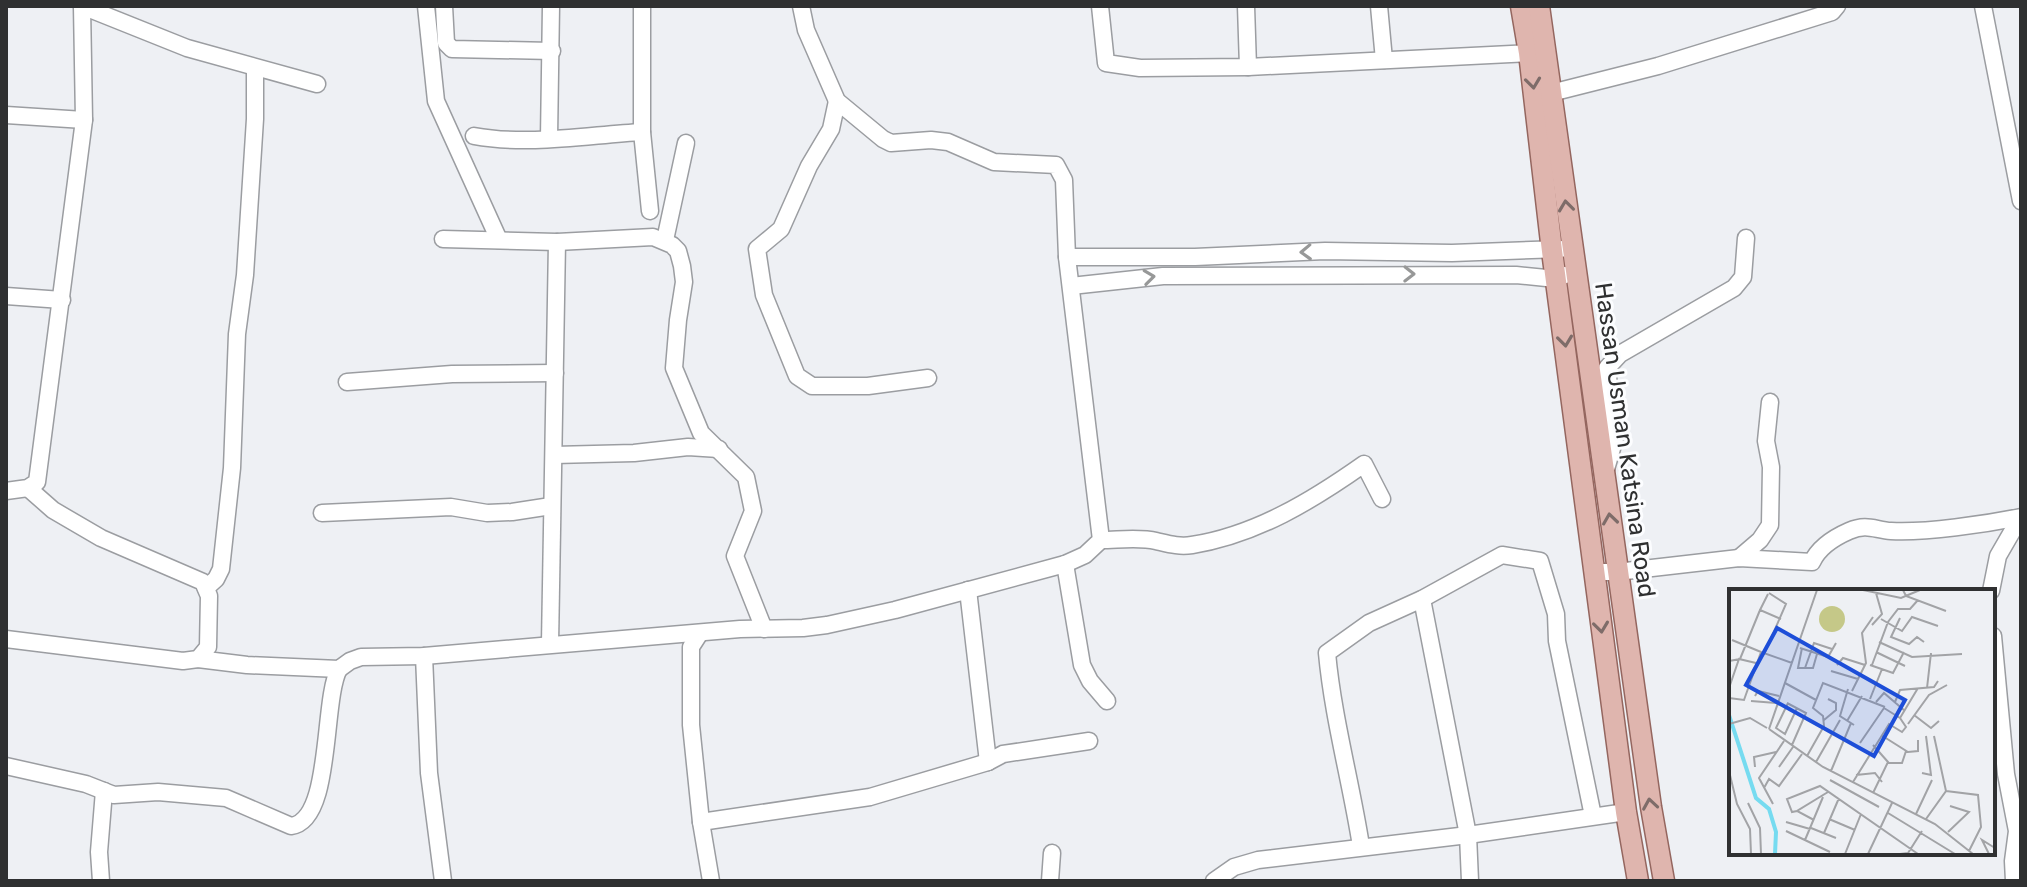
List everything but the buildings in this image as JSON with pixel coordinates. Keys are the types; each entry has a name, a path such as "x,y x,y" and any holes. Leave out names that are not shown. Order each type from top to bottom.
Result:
{"main road":[{"name":"Hassan Usman Katsina Road","path":"1521,6 1562,249"},
{"name":"Hassan Usman Katsina Road","path":"1539,6 1551,93 1562,249 1594,572 1638,881"},
{"name":"Hassan Usman Katsina Road","path":"1565,275 1604,478 1648,792 1664,881"}],"street":[{"path":"6,491 28,488 37,482 84,120 82,6 187,48 317,84"},
{"path":"426,6 436,101 499,240"},
{"path":"444,6 446,43 452,49 552,51"},
{"path":"549,138 551,6"},
{"path":"642,6 642,132 650,211"},
{"path":"801,6 806,30 837,101 883,139 891,143 948,142 994,162 1056,165 1064,180 1067,257 1101,540"},
{"path":"1100,6 1106,63 1140,68 1248,67 1529,53"},
{"path":"1246,6 1248,67"},
{"path":"1379,6 1384,60"},
{"path":"1551,93 1658,66 1832,12 1837,6"},
{"path":"1983,6 2021,201"},
{"path":"206,588 221,569 232,468 237,334 245,275 255,119 255,68"},
{"path":"837,101 831,129 809,166 781,229 757,249 764,295 797,376 812,386 868,386 928,378"},
{"path":"6,115 84,120"},
{"path":"474,136 549,138 642,132"},
{"path":"665,240 686,143"},
{"path":"443,239 557,242 653,237 665,240 678,251 684,282 674,368 701,433 746,477 753,511 735,556 764,629"},
{"path":"1604,478 1615,438 1607,368 1620,354 1734,288 1743,277 1746,238"},
{"path":"550,644 557,242"},
{"path":"1067,257 1562,249"},
{"path":"1071,286 1163,276 1249,274 1565,275"},
{"path":"6,296 62,300"},
{"path":"347,382 452,374 555,373"},
{"path":"1739,558 1760,540 1770,525 1771,467 1766,441 1770,402"},
{"path":"554,455 634,453 688,447 719,449"},
{"path":"6,766 71,780 114,795 158,792 226,798 291,826 300,825 309,817 327,752 332,682 339,669 361,657 424,656 827,625 1065,564 1085,555 1101,540 1155,541 1168,546 1193,545 1219,538 1269,522 1309,501 1364,464 1382,499"},
{"path":"28,488 53,510 101,538 203,582 209,596 208,647 198,659"},
{"path":"322,513 451,507 487,513 551,506"},
{"path":"1594,572 1739,558 1812,562 1818,548 1850,530 1875,526 1888,531 2020,518"},
{"path":"1991,589 1998,556 2020,518"},
{"path":"1361,846 1350,777 1336,722 1327,653 1369,623 1422,599 1502,555 1540,561 1556,614 1557,641 1593,816"},
{"path":"1065,564 1082,665 1090,681 1107,701"},
{"path":"968,590 988,762"},
{"path":"1422,599 1468,835 1470,881"},
{"path":"700,633 691,647 691,725 701,822 711,881"},
{"path":"6,639 183,661 198,659 247,665 339,669"},
{"path":"424,656 429,773 443,881"},
{"path":"1995,657 2006,774 2017,831 2014,881"},
{"path":"701,822 870,797 988,762 1003,754 1089,741"},
{"path":"101,881 99,852 104,791"},
{"path":"1214,881 1234,867 1258,860 1626,812"},
{"path":"1050,881 1052,853"}]}
